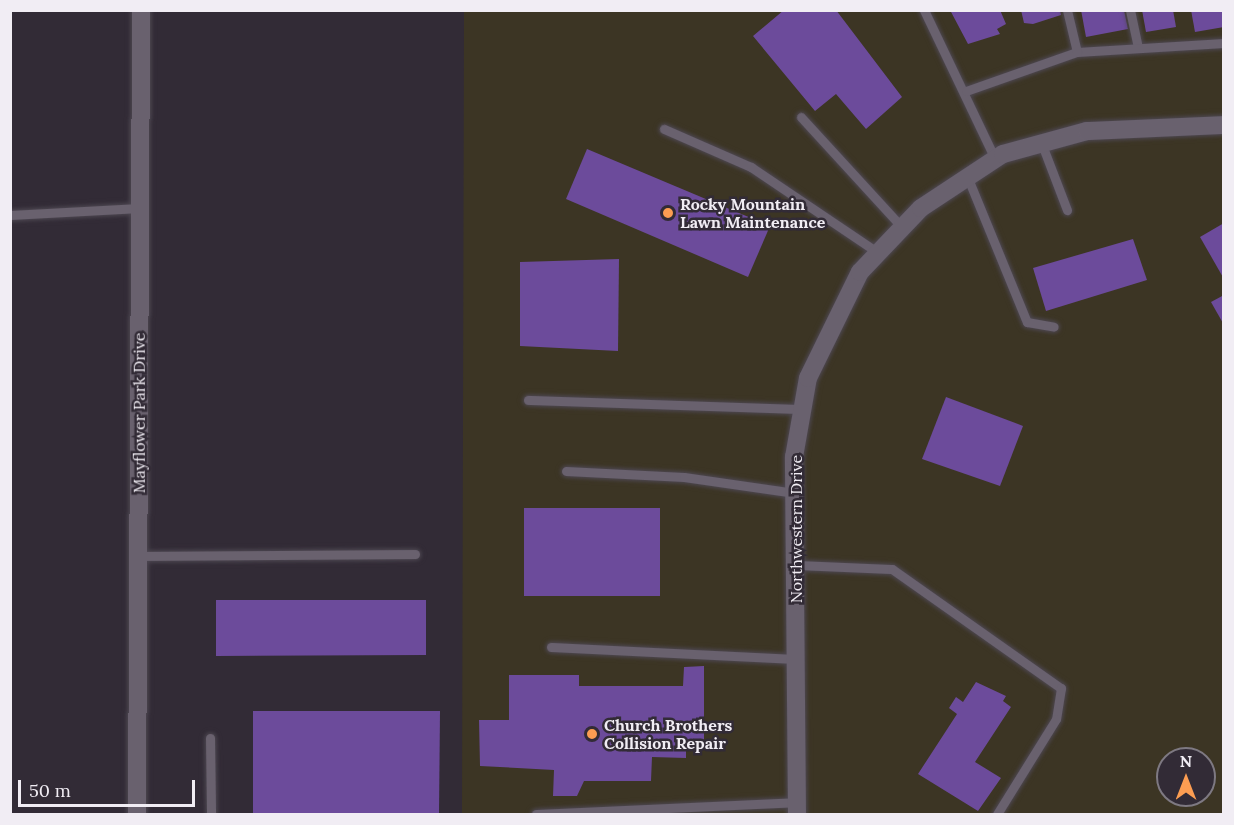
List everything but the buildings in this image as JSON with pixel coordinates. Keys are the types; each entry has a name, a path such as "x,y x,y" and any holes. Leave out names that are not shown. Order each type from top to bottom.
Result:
{"street":[{"name":"Mayflower Park Drive","path":"137,814 141,10"},
{"name":"Northwestern Drive","path":"796,808 795,494 802,409 820,343 860,272 902,226 966,174 1040,140 1139,126 1224,125"}],"lane":[{"path":"924,10 966,91 995,159"},
{"path":"1067,10 1077,52"},
{"path":"1130,10 1138,47"},
{"path":"966,91 1077,52 1224,43"},
{"path":"801,117 902,226"},
{"path":"664,129 751,167 877,252"},
{"path":"1040,140 1066,210"},
{"path":"966,174 1027,322 1054,327"},
{"path":"10,215 140,208"},
{"path":"528,400 802,409"},
{"path":"566,471 684,477 795,494"},
{"path":"139,556 415,554"},
{"path":"796,565 892,569 1061,688 1056,719 997,814"},
{"path":"551,647 795,659"},
{"path":"210,738 211,814"},
{"path":"536,814 796,808"}],"shaded area":[{"path":"464,11 1223,11 1223,814 462,814"}],"place":[{"name":"Rocky Mountain Lawn Maintenance","path":"668,213"},
{"name":"Church Brothers Collision Repair","path":"592,734"}]}
